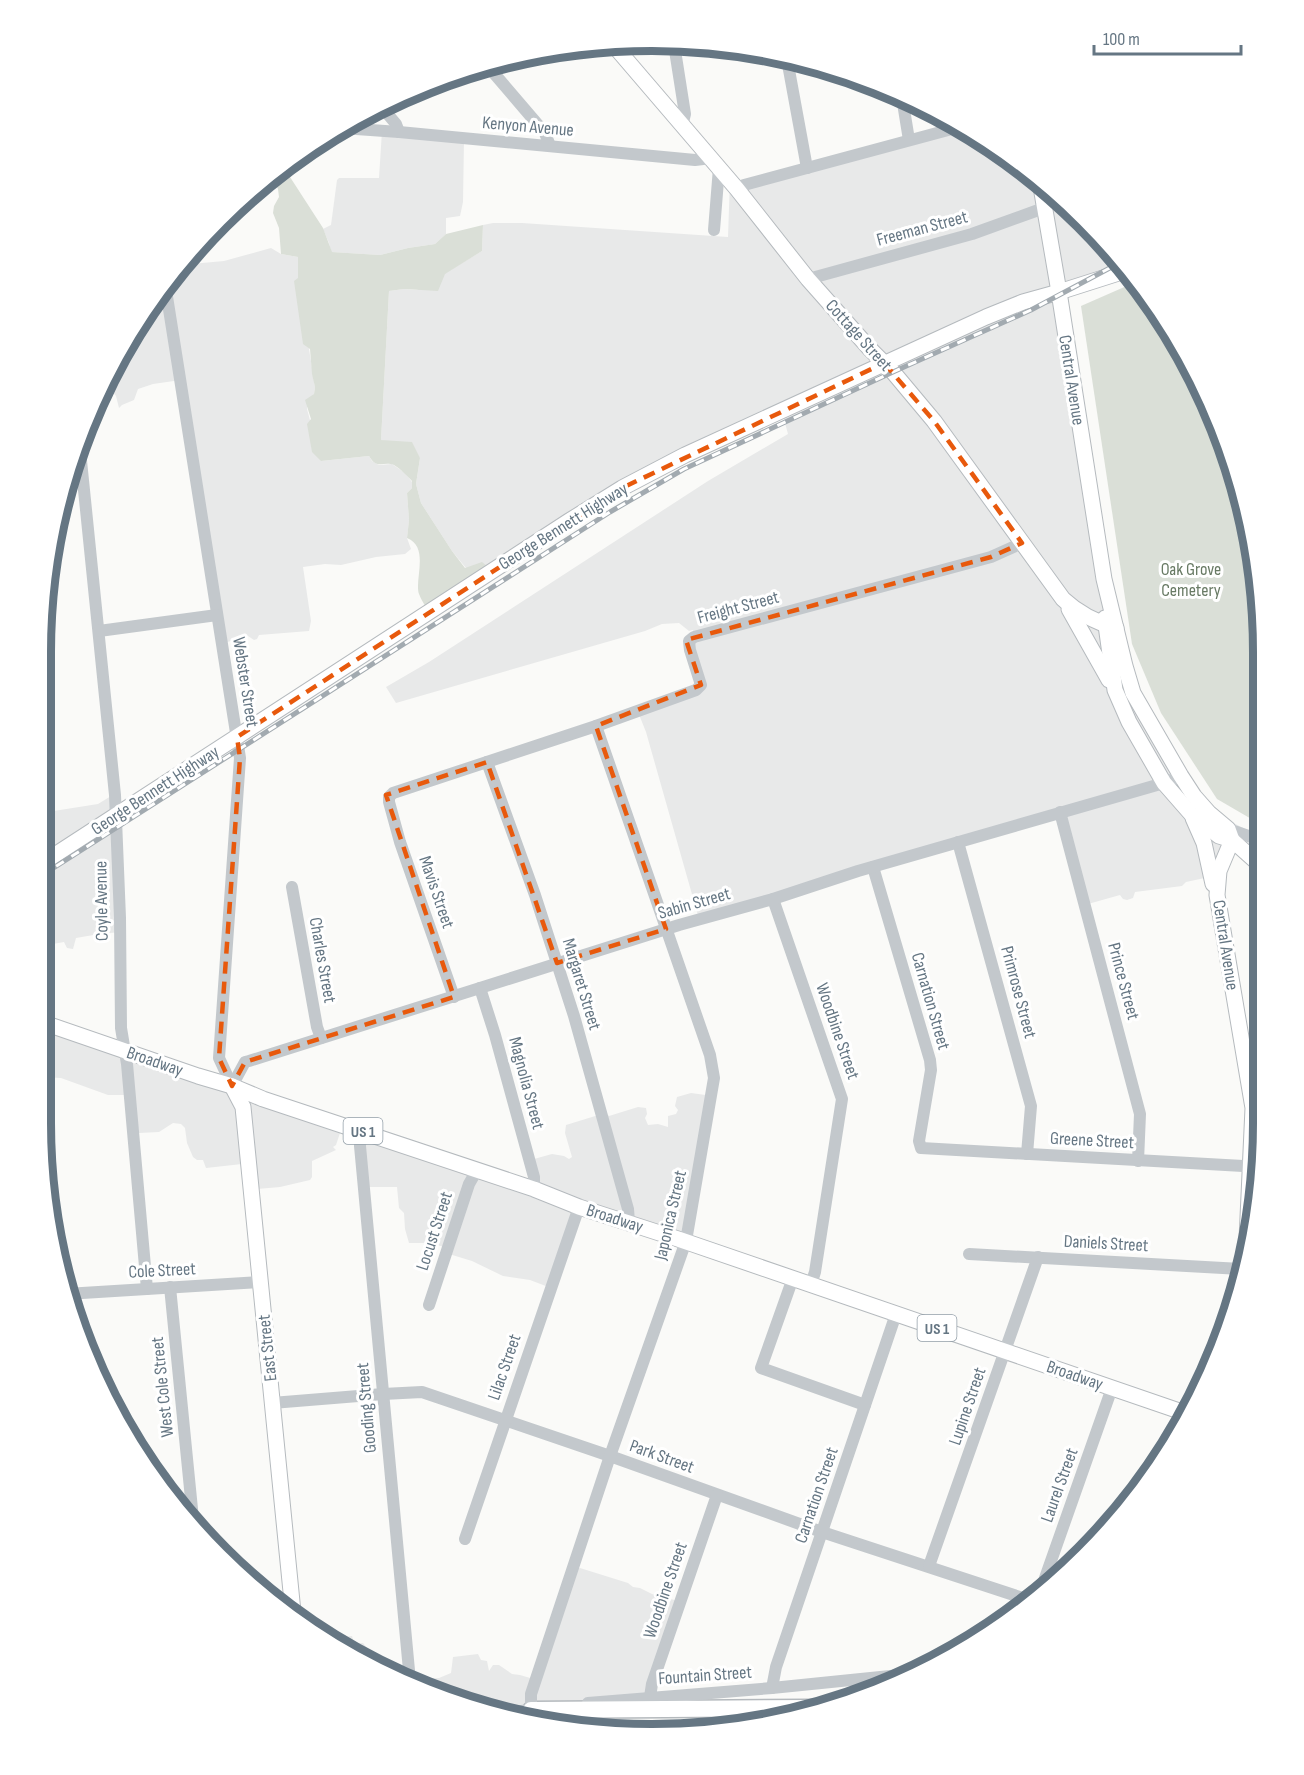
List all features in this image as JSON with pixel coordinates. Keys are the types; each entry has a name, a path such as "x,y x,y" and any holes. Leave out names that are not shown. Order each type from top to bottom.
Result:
{"highway":[{"path":"531,1710 788,1708"}],"main road":[{"name":"Cottage Street","path":"619,52 737,189 808,279 934,421 1063,599 1082,615 1111,626"},
{"name":"Central Avenue","path":"1042,195 1111,626 1115,690 1129,722 1164,783 1192,815"},
{"name":"George Bennett Highway","path":"51,858 622,488 685,454 1023,302 1118,273"},
{"path":"1063,599 1115,690"},
{"name":"Central Avenue","path":"1111,626 1133,693 1147,720 1194,796 1230,835 1219,871 1217,895 1253,1108"},
{"path":"1192,815 1219,836 1230,835 1253,858"},
{"path":"1192,815 1204,843 1217,895"},
{"name":"Broadway","path":"51,1025 1179,1411"},
{"name":"East Street","path":"232,1086 243,1107 292,1604"}],"street":[{"path":"675,52 685,114 682,126"},
{"path":"788,67 807,168"},
{"path":"493,72 545,133 550,146"},
{"path":"904,107 909,140"},
{"path":"387,113 396,124 399,132"},
{"name":"Kenyon Avenue","path":"357,129 715,163"},
{"path":"737,189 744,185 949,130"},
{"path":"714,231 715,163"},
{"name":"Freeman Street","path":"808,279 972,234 1044,208"},
{"name":"Webster Street","path":"167,297 240,758 219,1058 232,1086"},
{"name":"Coyle Avenue","path":"81,464 116,816 121,1028 147,1289"},
{"name":"Freight Street","path":"389,797 393,793 596,726 696,690 702,686 690,650 689,641 694,638 991,557 1022,543"},
{"path":"99,631 217,615"},
{"name":"Japonica Street","path":"531,1710 531,1694 610,1456 686,1241 714,1078 710,1055 596,726"},
{"name":"Margaret Street","path":"487,762 557,963 599,1102 628,1209 629,1222"},
{"name":"Sabin Street","path":"232,1086 245,1062 666,929 1164,783 1181,776"},
{"name":"Mavis Street","path":"389,797 400,842 454,997"},
{"name":"Prince Street","path":"1060,812 1140,1114 1138,1161"},
{"path":"1230,835 1253,839"},
{"name":"Primrose Street","path":"958,842 1030,1106 1027,1154"},
{"name":"Carnation Street","path":"873,867 930,1060 931,1070 919,1141 921,1148"},
{"name":"Charles Street","path":"292,887 321,1038"},
{"name":"Woodbine Street","path":"773,899 842,1099 811,1284"},
{"name":"Magnolia Street","path":"480,988 534,1176 534,1189"},
{"path":"1245,1055 1253,1056"},
{"name":"Gooding Street","path":"361,1131 360,1146 409,1672"},
{"name":"Greene Street","path":"921,1148 1252,1167"},
{"name":"Locust Street","path":"429,1305 469,1184 477,1170"},
{"name":"Lilac Street","path":"465,1539 579,1207"},
{"name":"Daniels Street","path":"969,1254 1235,1269"},
{"name":"Lupine Street","path":"930,1566 1038,1257"},
{"path":"793,1278 761,1368 866,1405"},
{"name":"Cole Street","path":"76,1293 261,1282"},
{"name":"West Cole Street","path":"170,1287 192,1509"},
{"name":"Carnation Street","path":"772,1688 773,1676 896,1314"},
{"name":"Laurel Street","path":"1045,1577 1112,1388"},
{"name":"Park Street","path":"272,1403 422,1392 822,1532 1021,1597"},
{"name":"Woodbine Street","path":"650,1697 652,1684 717,1496"},
{"name":"Fountain Street","path":"527,1710 885,1676"}],"highlighted area":[{"path":"884,363 934,421 1022,543 991,557 686,640 701,685 596,726 666,929 557,963 487,762 386,795 454,997 245,1062 232,1086 219,1058 240,758 237,737 622,488"}],"shaded area":[{"path":"949,130 986,152 1048,200 1077,227 1118,273 1065,292 1125,663 1174,757 1218,815 1251,832 1237,842 1214,876 1186,882 1182,886 1135,892 1133,898 1127,900 1120,895 1088,904 1063,812 699,919 646,732 638,712 701,687 693,630 689,631 679,623 662,624 645,631 396,703 386,687 429,662 708,481 788,434 782,412 729,433 494,572 466,568 452,551 421,503 416,484 420,458 381,440 389,291 417,290 482,251 483,225 493,223 728,237 730,179 738,186"},
{"path":"382,131 464,140 463,202 460,216 446,218 446,234 435,244 380,255 331,252 323,229 331,225 337,180 339,178 379,178"},
{"path":"271,248 281,254 298,257 298,279 315,387 314,394 307,403 307,409 321,461 369,456 379,465 392,464 405,473 412,482 412,488 407,493 409,520 407,538 411,549 405,554 376,557 341,565 325,564 303,567 311,621 309,631 259,635 254,640 248,636 224,643 181,380 153,384 138,389 134,400 119,408 116,396 111,390 152,318 194,264 224,261"},
{"path":"116,793 121,932 76,938 73,949 67,948 64,942 51,944 51,811 98,804"},
{"path":"51,1027 343,1124 336,1145 333,1147 336,1150 312,1161 310,1180 280,1187 257,1189 251,1163 206,1168 203,1160 193,1157 187,1143 185,1128 181,1124 173,1123 159,1132 139,1133 132,1095 108,1095 61,1078 51,1077"},
{"path":"691,1093 713,1096 690,1240 583,1206 551,1288 530,1280 503,1276 472,1261 449,1254 447,1248 431,1243 409,1243 404,1213 399,1208 397,1187 369,1187 363,1130 532,1189 534,1159 552,1154 569,1159 572,1157 565,1133 566,1125 605,1113 609,1116 638,1107 646,1108 645,1118 648,1125 658,1124 668,1127 668,1116 676,1114 678,1110 675,1106 677,1097"},
{"path":"577,1569 628,1583 652,1594 682,1602 655,1694 516,1708 496,1704 424,1679 439,1678 451,1673 453,1657 478,1654 481,1660 487,1661 489,1671 493,1665 499,1665 512,1674 537,1680"},
{"path":"352,1636 354,1643 363,1643 367,1652 351,1643 341,1637"}],"green space":[{"path":"286,175 290,177 323,228 332,252 380,255 435,244 446,234 483,225 482,251 445,274 438,291 404,289 389,291 381,440 412,442 420,458 416,484 421,503 465,568 482,562 494,572 428,611 418,588 420,556 418,549 414,542 407,538 409,520 407,493 412,488 412,481 394,465 375,463 369,456 321,461 312,452 307,424 311,419 305,400 314,394 315,387 310,349 303,344 294,281 298,278 298,257 281,254 279,228 273,213 279,197 275,184"},
{"name":"Oak Grove Cemetery","path":"1128,285 1152,318 1191,386 1221,459 1233,496 1241,535 1252,613 1253,820 1217,799 1161,713 1132,644 1081,306"}],"railway":[{"path":"51,870 610,512 684,469 1031,310 1113,266"}]}
